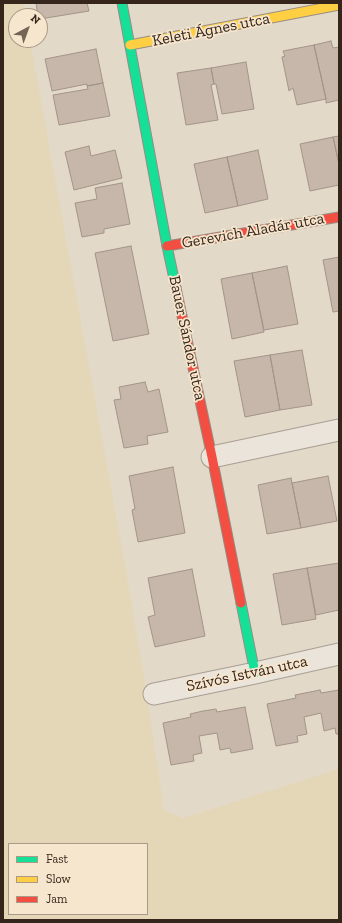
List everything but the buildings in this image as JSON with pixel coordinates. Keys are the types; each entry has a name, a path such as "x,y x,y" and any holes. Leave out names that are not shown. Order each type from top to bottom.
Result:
{"street":[{"name":"Bauer Sándor utca","path":"122,3 167,246 212,457 254,673"},
{"name":"Keleti Ágnes utca","path":"130,45 339,5"},
{"name":"Gerevich Aladár utca","path":"167,246 339,217"},
{"path":"212,457 339,430"},
{"name":"Szívós István utca","path":"154,694 339,654"}],"shaded area":[{"path":"3,3 23,3 24,8 8,8 8,48 31,48 124,559 164,810 183,818 339,769 339,920 3,920"}],"traffic: fast":[{"path":"122,3 176,288"},
{"path":"241,603 255,673"}],"traffic: slow":[{"path":"130,45 339,5"}],"traffic: jam":[{"path":"167,246 339,217"},
{"path":"176,288 241,603"}]}
